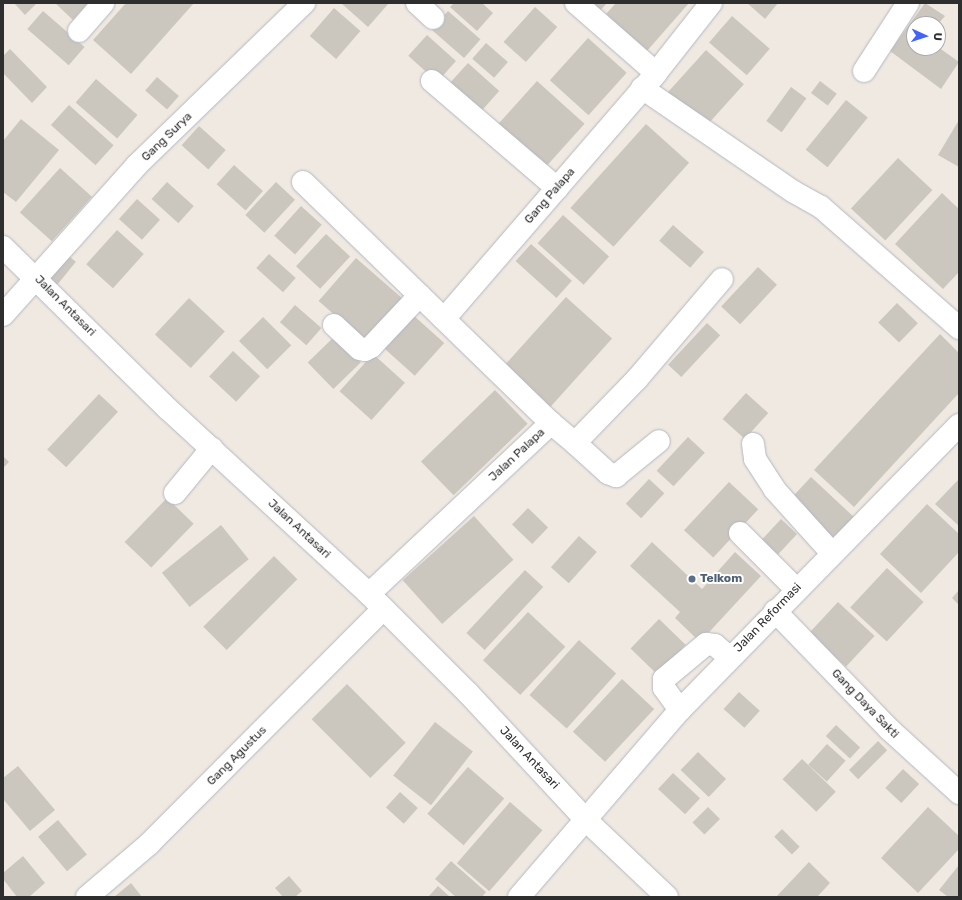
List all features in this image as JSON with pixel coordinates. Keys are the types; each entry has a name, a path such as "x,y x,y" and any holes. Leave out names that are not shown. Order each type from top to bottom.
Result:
{"street":[{"path":"79,31 103,3"},
{"name":"Gang Surya","path":"3,315 138,165 304,3"},
{"path":"417,3 432,18"},
{"path":"576,3 649,80 794,192 821,207 958,326"},
{"name":"Gang Palapa","path":"444,319 649,80 711,3"},
{"path":"864,71 908,3"},
{"path":"432,81 557,188"},
{"path":"303,182 551,422"},
{"name":"Jalan Antasari","path":"3,247 36,277 168,409 376,601 469,694 587,820 667,897"},
{"path":"575,443 637,378 722,279"},
{"path":"334,325 360,349 364,350 370,347 420,295"},
{"name":"Jalan Palapa","path":"376,601 551,422 608,473 616,476 659,442"},
{"name":"Jalan Reformasi","path":"519,897 587,820 680,710 796,589 959,425"},
{"path":"753,444 755,459 775,490 832,553"},
{"path":"175,493 212,448"},
{"path":"740,533 796,589"},
{"name":"Gang Agustus","path":"87,897 149,844 376,601"},
{"name":"Gang Daya Sakti","path":"775,611 889,728 959,793"},
{"path":"680,710 664,688 664,679 706,644 715,644 730,658"}],"building":[{"path":"14,3 37,3 25,15"},
{"path":"55,3 88,3 73,20"},
{"path":"126,3 194,3 131,74 93,40"},
{"path":"341,3 389,3 368,27"},
{"path":"454,3 482,3 493,13 477,31 450,7"},
{"path":"587,3 607,3 598,13"},
{"path":"616,3 689,3 647,51 606,14"},
{"path":"747,3 778,3 765,19"},
{"path":"925,3 945,16 916,16"},
{"path":"535,7 557,27 526,62 504,42"},
{"path":"334,8 360,31 336,59 310,36"},
{"path":"43,11 85,47 69,65 27,29"},
{"path":"448,11 480,39 464,58 432,30"},
{"path":"732,16 770,49 747,75 709,42"},
{"path":"906,29 906,56 946,56 946,53 959,62 941,89 890,51"},
{"path":"427,35 456,61 437,82 408,56"},
{"path":"588,38 627,73 589,115 550,80"},
{"path":"486,43 508,62 494,78 472,59"},
{"path":"10,49 47,87 32,103 3,73 3,56"},
{"path":"706,50 744,84 704,129 666,95"},
{"path":"468,63 499,91 478,114 447,86"},
{"path":"157,77 179,96 167,110 145,91"},
{"path":"96,79 138,115 117,138 76,102"},
{"path":"537,81 585,124 542,171 494,129"},
{"path":"820,81 837,94 828,106 811,93"},
{"path":"791,87 806,98 782,132 766,121"},
{"path":"846,100 868,118 827,167 806,150"},
{"path":"69,105 114,145 96,165 51,125"},
{"path":"21,119 59,150 16,202 3,192 3,141"},
{"path":"959,120 959,167 938,155"},
{"path":"646,124 689,163 613,247 570,208"},
{"path":"199,126 226,150 208,169 182,145"},
{"path":"898,158 932,190 885,241 851,208"},
{"path":"234,165 263,191 246,210 217,184"},
{"path":"60,168 92,197 52,241 20,213"},
{"path":"167,182 194,206 178,223 152,199"},
{"path":"276,182 295,200 264,233 245,215"},
{"path":"942,193 959,209 959,272 943,289 895,244"},
{"path":"137,199 160,220 142,240 119,219"},
{"path":"301,206 322,225 295,254 274,236"},
{"path":"563,215 609,256 584,285 538,243"},
{"path":"673,225 704,252 690,268 659,241"},
{"path":"117,230 144,254 113,288 86,264"},
{"path":"326,234 350,257 320,289 296,266"},
{"path":"531,244 572,281 556,298 516,261"},
{"path":"65,253 76,262 54,288 44,279"},
{"path":"269,254 296,278 283,292 256,268"},
{"path":"356,258 405,301 368,344 319,301"},
{"path":"758,267 777,285 740,324 721,306"},
{"path":"566,297 612,338 545,413 499,371"},
{"path":"189,298 225,331 191,368 155,335"},
{"path":"897,303 918,323 899,343 878,322"},
{"path":"295,305 321,328 306,345 280,322"},
{"path":"413,315 444,343 415,376 384,348"},
{"path":"263,317 291,345 267,369 239,341"},
{"path":"707,323 720,335 681,377 668,365"},
{"path":"940,334 959,353 959,393 854,507 814,470"},
{"path":"335,336 361,363 333,389 308,362"},
{"path":"233,351 260,376 236,402 209,377"},
{"path":"373,354 405,383 371,420 340,391"},
{"path":"495,390 528,424 454,495 421,462"},
{"path":"746,393 768,413 745,439 723,419"},
{"path":"99,394 118,412 66,467 47,450"},
{"path":"688,437 705,453 673,486 657,471"},
{"path":"3,456 9,462 3,468"},
{"path":"811,477 855,518 831,544 787,503"},
{"path":"649,479 664,493 641,518 626,504"},
{"path":"959,479 959,526 935,504"},
{"path":"729,482 758,509 713,558 684,530"},
{"path":"167,498 194,524 151,568 125,542"},
{"path":"927,504 959,534 959,552 921,593 880,554"},
{"path":"528,508 548,527 532,544 512,525"},
{"path":"474,516 513,560 442,624 403,580"},
{"path":"781,519 797,534 778,554 762,539"},
{"path":"221,525 249,559 190,607 162,573"},
{"path":"579,536 597,552 569,583 551,567"},
{"path":"652,542 702,589 735,552 761,576 700,642 675,618 680,612 630,566"},
{"path":"274,556 297,579 227,650 203,627"},
{"path":"887,568 924,602 887,642 850,607"},
{"path":"525,570 543,587 485,650 466,633"},
{"path":"959,590 959,605 952,598"},
{"path":"838,602 875,636 846,667 809,633"},
{"path":"528,612 565,647 520,695 483,660"},
{"path":"659,619 686,645 657,674 631,648"},
{"path":"579,640 616,673 567,728 529,695"},
{"path":"622,679 654,709 605,762 573,732"},
{"path":"347,684 406,743 370,778 312,719"},
{"path":"739,692 760,711 744,728 724,709"},
{"path":"435,722 473,752 431,805 393,776"},
{"path":"836,725 860,748 850,758 826,736"},
{"path":"878,741 887,750 858,779 849,770"},
{"path":"827,744 846,761 827,782 808,765"},
{"path":"698,752 726,779 709,797 681,770"},
{"path":"802,759 836,792 816,812 783,779"},
{"path":"18,766 55,810 30,831 3,799 3,778"},
{"path":"468,767 504,798 464,845 427,814"},
{"path":"903,769 919,784 901,803 885,788"},
{"path":"673,773 700,798 685,814 658,789"},
{"path":"400,792 418,808 404,824 386,808"},
{"path":"510,802 542,830 489,891 457,863"},
{"path":"708,807 720,819 704,835 692,823"},
{"path":"928,807 959,836 959,849 918,893 881,858"},
{"path":"58,820 87,854 67,871 38,837"},
{"path":"782,829 800,847 792,854 774,837"},
{"path":"23,856 45,883 29,897 17,897 3,879 3,873"},
{"path":"451,861 486,892 482,897 456,897 435,879"},
{"path":"809,862 830,883 817,897 776,897"},
{"path":"959,865 959,897 948,897 939,890"},
{"path":"289,876 302,891 295,897 283,897 275,888"},
{"path":"131,883 142,897 114,897"},
{"path":"438,886 450,897 428,897"}],"place":[{"name":"Telkom","path":"692,579"}]}
